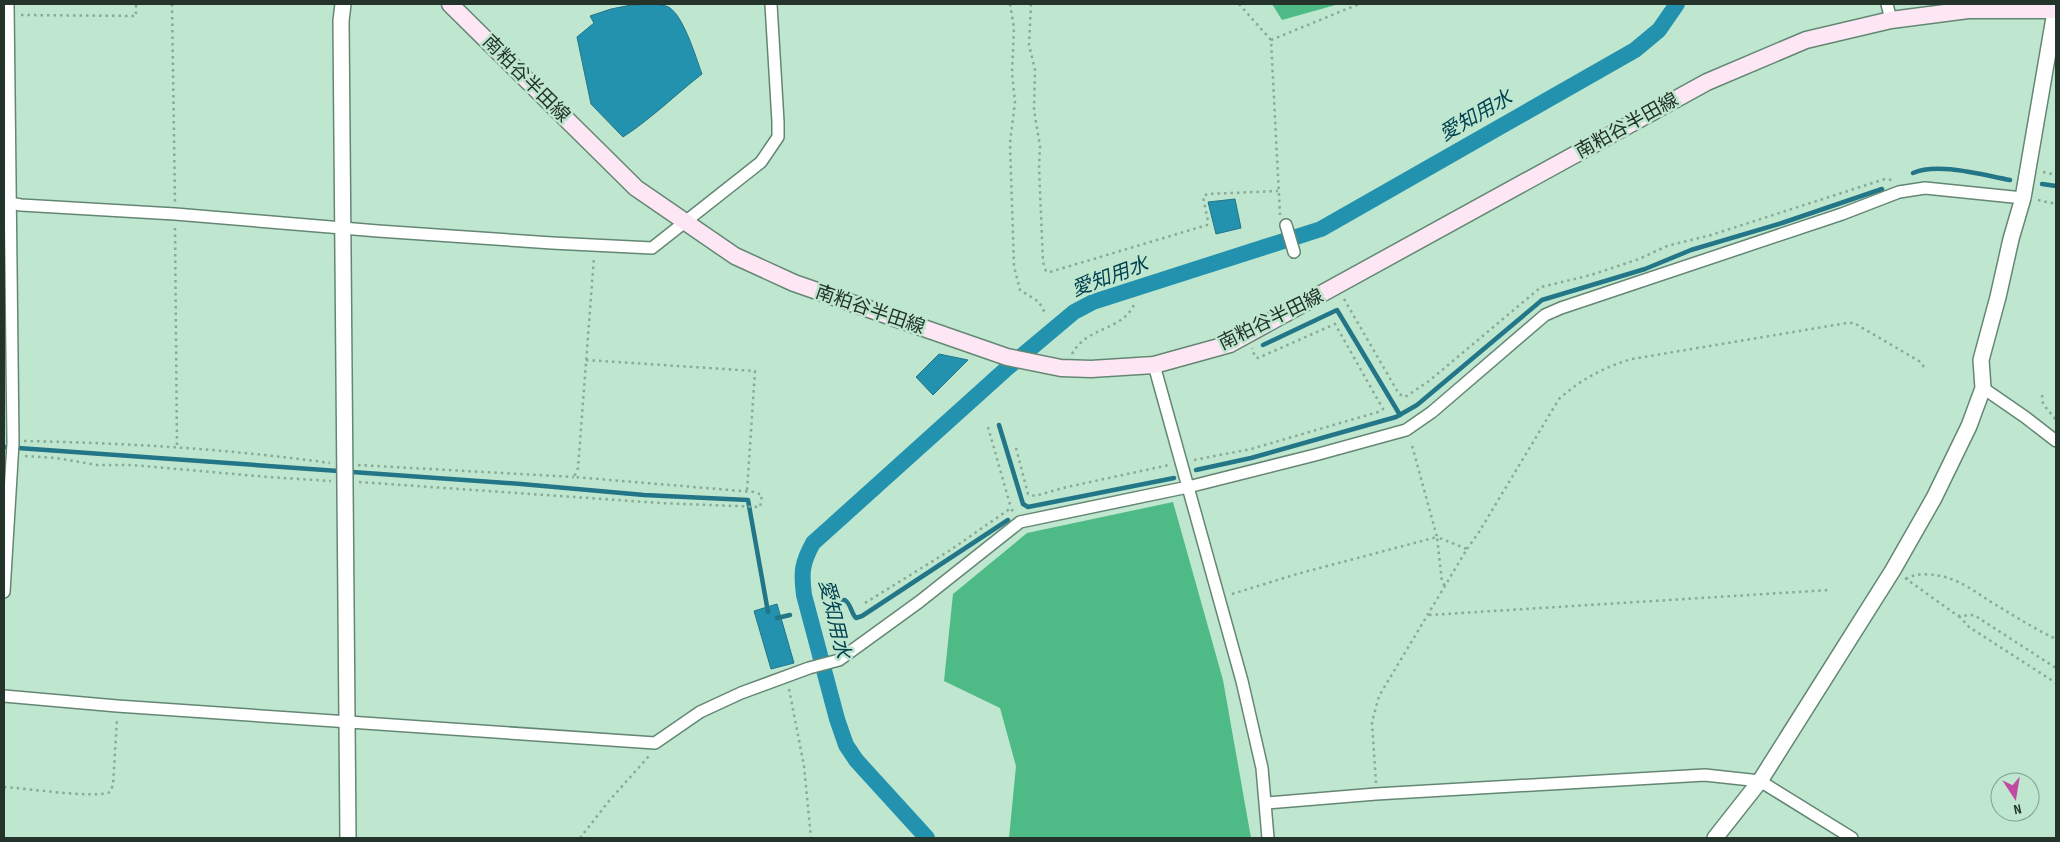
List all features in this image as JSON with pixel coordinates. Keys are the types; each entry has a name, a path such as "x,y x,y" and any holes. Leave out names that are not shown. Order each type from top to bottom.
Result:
{"main road":[{"name":"南粕谷半田線","path":"450,4 636,188 735,256 794,283 1007,357 1030,363 1091,369 1154,365 1230,344 1707,82 1806,40 1891,20 1968,10 2056,9"}],"street":[{"path":"343,4 341,21 348,838"},
{"path":"6,202 594,246 652,248 760,162 778,138 778,104 771,4"},
{"path":"1888,4 1891,20"},
{"path":"1715,838 1760,782 1893,570 1934,498 1969,426 1983,388 1981,360 2023,198 2056,9"},
{"path":"4,592 12,448 6,202 8,10"},
{"path":"4,696 117,706 655,743 700,712 740,694 809,668 840,660 919,602 1017,524 1188,487 1315,455 1407,429 1432,412 1545,315 1842,214 1899,192 1932,188 2023,198"},
{"path":"1286,225 1294,252"},
{"path":"1154,365 1242,681 1262,768 1268,838"},
{"path":"1983,388 2025,416 2056,442"},
{"path":"1266,803 1376,794 1705,775 1760,782 1852,838"}],"path":[{"path":"8,10 136,16 136,4"},
{"path":"1010,4 1014,28 1012,73 1016,102 1010,143 1014,266 1020,290 1039,302 1046,315"},
{"path":"1031,4 1029,45 1035,70 1034,110 1040,146 1039,168 1043,262 1046,271 1050,272 1207,224 1203,197 1207,194 1278,191"},
{"path":"1239,4 1271,40 1279,214 1286,225"},
{"path":"1271,40 1360,4"},
{"path":"1338,286 1347,305 1399,394 1405,397 1429,381 1541,288 1592,275 1639,259 1668,246 1711,235 1885,180 1891,180 1899,192"},
{"path":"2023,198 2056,204"},
{"path":"574,477 578,468 594,246"},
{"path":"1071,368 1072,354 1076,347 1086,337 1128,314 1135,304"},
{"path":"1376,794 1372,722 1379,696 1559,399 1570,389 1596,372 1616,363 1632,359 1847,323 1854,323 1919,361 1925,368"},
{"path":"1016,448 1028,494 1035,496 1067,487 1251,449 1378,412 1383,408 1335,324 1258,358 1255,357 1247,336"},
{"path":"586,360 755,371 747,491"},
{"path":"2042,395 2043,404 2056,420"},
{"path":"988,427 1017,524"},
{"path":"1407,429 1437,537 1442,582 1445,586"},
{"path":"12,448 97,465 132,465 268,477 345,472 574,477 747,491 762,495 760,507 660,503 345,472 260,453 109,443 12,448"},
{"path":"865,604 949,551 1011,508"},
{"path":"1218,598 1296,574 1437,537 1467,549"},
{"path":"1893,570 1958,616 1969,627 2056,683"},
{"path":"1906,579 1917,575 1947,578 1964,585 2024,623 2056,639"},
{"path":"1428,615 1829,590"},
{"path":"1958,616 1974,615 2056,668"},
{"path":"784,677 790,692 797,741 804,766 810,838"},
{"path":"4,787 85,795 110,792 113,785 117,706"},
{"path":"580,838 609,801 652,753 655,743"}],"green space":[{"path":"1272,4 1339,4 1282,20"},
{"path":"1173,502 1223,680 1251,838 1009,838 1016,766 1000,708 944,681 953,594 1027,533"}],"water":[{"path":"631,5 658,5 672,9 683,25 702,74 653,115 623,137 591,104 577,37 594,23 590,16"},
{"path":"1235,199 1241,228 1216,234 1208,202"},
{"path":"939,354 968,360 933,395 916,377"},
{"path":"777,604 794,663 771,669 754,611"}],"waterway":[{"name":"愛知用水","path":"927,838 856,760 846,745 837,719 804,595 803,568 813,543 1005,370 1074,312 1093,302 1321,229 1635,50 1659,30 1677,4"},
{"path":"1913,173 1923,170 1947,169 2010,180"},
{"path":"2042,184 2056,186"},
{"path":"1196,470 1251,458 1396,417 1417,405 1542,300 1645,269 1691,250 1782,223 1882,189"},
{"path":"1263,345 1337,310 1400,415"},
{"path":"999,425 1023,504 1028,507 1174,478"},
{"path":"4,447 521,484 644,495 748,500 768,612"},
{"path":"839,601 845,600 856,618 862,616 1008,520"},
{"path":"777,618 790,615"}]}
